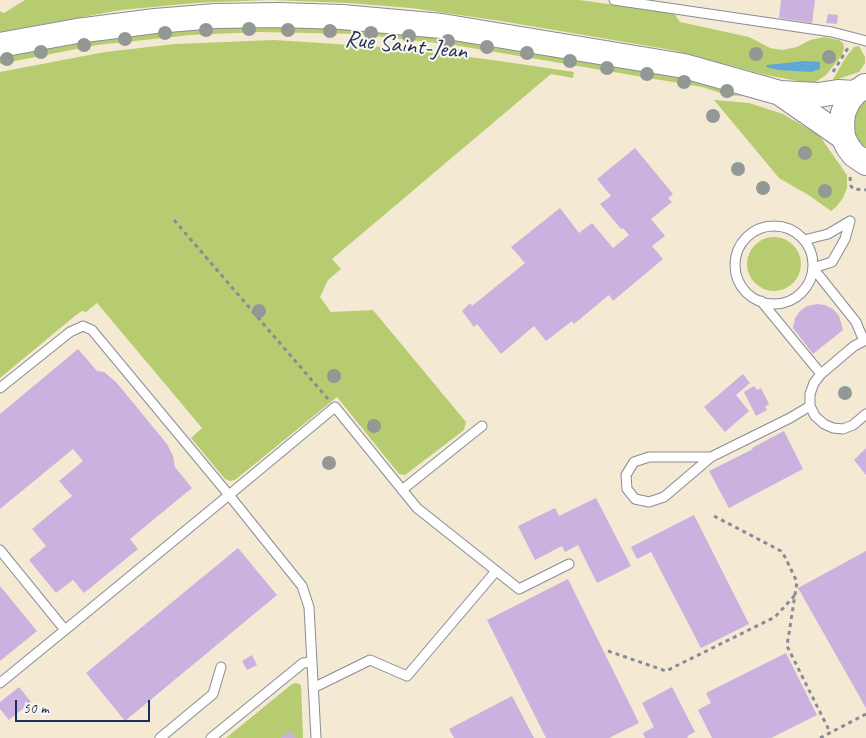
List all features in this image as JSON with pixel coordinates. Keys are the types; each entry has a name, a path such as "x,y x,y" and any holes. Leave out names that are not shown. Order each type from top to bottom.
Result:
{"street":[{"name":"Rue Saint-Jean","path":"0,45 111,25 172,19 270,15 342,16 452,28 684,66 780,93 818,95 861,89"},
{"path":"843,137 843,113 848,102 861,89"},
{"name":"Rue Saint-Jean","path":"780,93 843,137 854,155 866,163"}],"lane":[{"path":"614,0 832,32 866,41"},
{"path":"804,240 828,234 850,221 845,239 832,262 813,268"},
{"path":"768,226 778,226 797,233 810,248 813,268 811,278 799,295 781,303 771,304 761,301 744,290 736,271 738,251 743,242 758,229 768,226"},
{"path":"813,268 856,322 865,340 854,346 821,374 814,383 810,394 810,406 815,416 832,428 843,429 853,425 866,414"},
{"path":"761,301 821,374"},
{"path":"0,388 70,332 82,326 92,330 302,586 309,607 316,738"},
{"path":"711,457 649,457 634,462 626,475 626,489 635,499 649,502 664,497 711,457 790,418 810,406"},
{"path":"0,683 334,407 417,508 519,589 569,564"},
{"path":"402,490 482,426"},
{"path":"0,550 65,630"},
{"path":"313,688 370,660 407,676 496,571"},
{"path":"211,738 303,663 312,662"},
{"path":"160,738 213,694 221,667"}],"path":[{"path":"832,73 854,38"},
{"path":"174,220 334,407"},
{"path":"714,516 780,551 797,582 787,646 830,732"},
{"path":"608,651 666,671 775,617 796,594"},
{"path":"820,738 866,714"}],"green space":[{"path":"25,0 269,0 195,3 121,10 0,32 0,11 4,13"},
{"path":"269,0 579,0 674,13 680,22 749,37 770,48 782,50 797,47 810,40 824,37 839,40 843,43 844,48 842,55 826,75 814,83 809,83 766,75 672,50 501,21 411,8"},
{"path":"321,26 475,41 683,77 751,95 730,96 702,87 454,45 358,34 259,32 191,35 97,45 0,64 0,55 53,45 183,28"},
{"path":"274,40 398,48 574,72 573,78 551,74 332,259 341,269 328,280 320,297 331,312 373,310 466,422 464,430 405,475 399,474 337,397 235,480 225,479 191,438 202,428 97,303 86,312 82,311 76,315 0,378 0,72 105,52 175,44"},
{"path":"859,46 865,57 865,63 859,72 832,81 846,57 854,47"},
{"path":"866,99 866,150 855,137 854,119 858,108"},
{"path":"714,100 749,103 783,114 819,135 847,175 847,188 843,198 836,207 831,211 779,178"},
{"path":"769,237 779,237 793,245 799,254 801,264 799,274 793,283 779,291 769,291 759,286 752,279 747,269 747,259 752,249 759,242"},
{"path":"297,683 301,685 303,738 295,738 291,732 282,738 226,738 292,684"}],"water":[{"path":"805,61 820,62 820,69 811,72 778,70 766,67 767,65"}],"building":[{"path":"781,0 815,0 812,23 779,18"},
{"path":"828,14 838,15 837,24 826,23"},
{"path":"635,148 673,194 668,198 672,202 651,219 665,236 652,246 663,259 613,301 609,295 574,324 572,321 546,341 534,326 501,354 477,324 474,327 462,311 470,303 472,306 525,263 511,247 560,208 579,233 592,223 613,248 629,235 623,228 621,229 600,204 611,196 597,179"},
{"path":"817,304 833,309 839,316 843,330 813,354 793,328 795,318 800,311 807,306"},
{"path":"78,349 97,371 104,372 116,382 167,444 173,456 175,467 192,488 130,539 138,549 84,593 73,580 56,593 29,560 46,546 32,529 72,496 59,481 83,461 73,449 0,509 0,414"},
{"path":"743,374 750,383 736,395 749,411 725,432 704,407"},
{"path":"754,386 757,390 761,388 769,404 765,407 767,410 756,416 744,392"},
{"path":"784,431 803,469 729,508 709,471"},
{"path":"866,448 866,475 854,460"},
{"path":"596,498 631,566 597,583 578,545 565,552 562,546 535,560 518,526 555,508 559,516"},
{"path":"694,515 749,624 701,648 651,552 637,559 631,547"},
{"path":"238,548 277,595 125,721 86,673"},
{"path":"866,551 866,708 798,588"},
{"path":"568,579 639,723 609,738 546,738 487,620"},
{"path":"0,586 37,631 0,661"},
{"path":"786,653 817,715 771,738 712,738 698,710 711,703 706,693"},
{"path":"252,655 257,665 247,670 242,661"},
{"path":"19,687 31,702 9,720 0,709 0,702"},
{"path":"672,687 695,732 687,736 688,738 645,738 643,733 654,727 642,703"},
{"path":"512,696 534,738 454,738 449,729"},
{"path":"291,731 295,738 281,737"}]}
